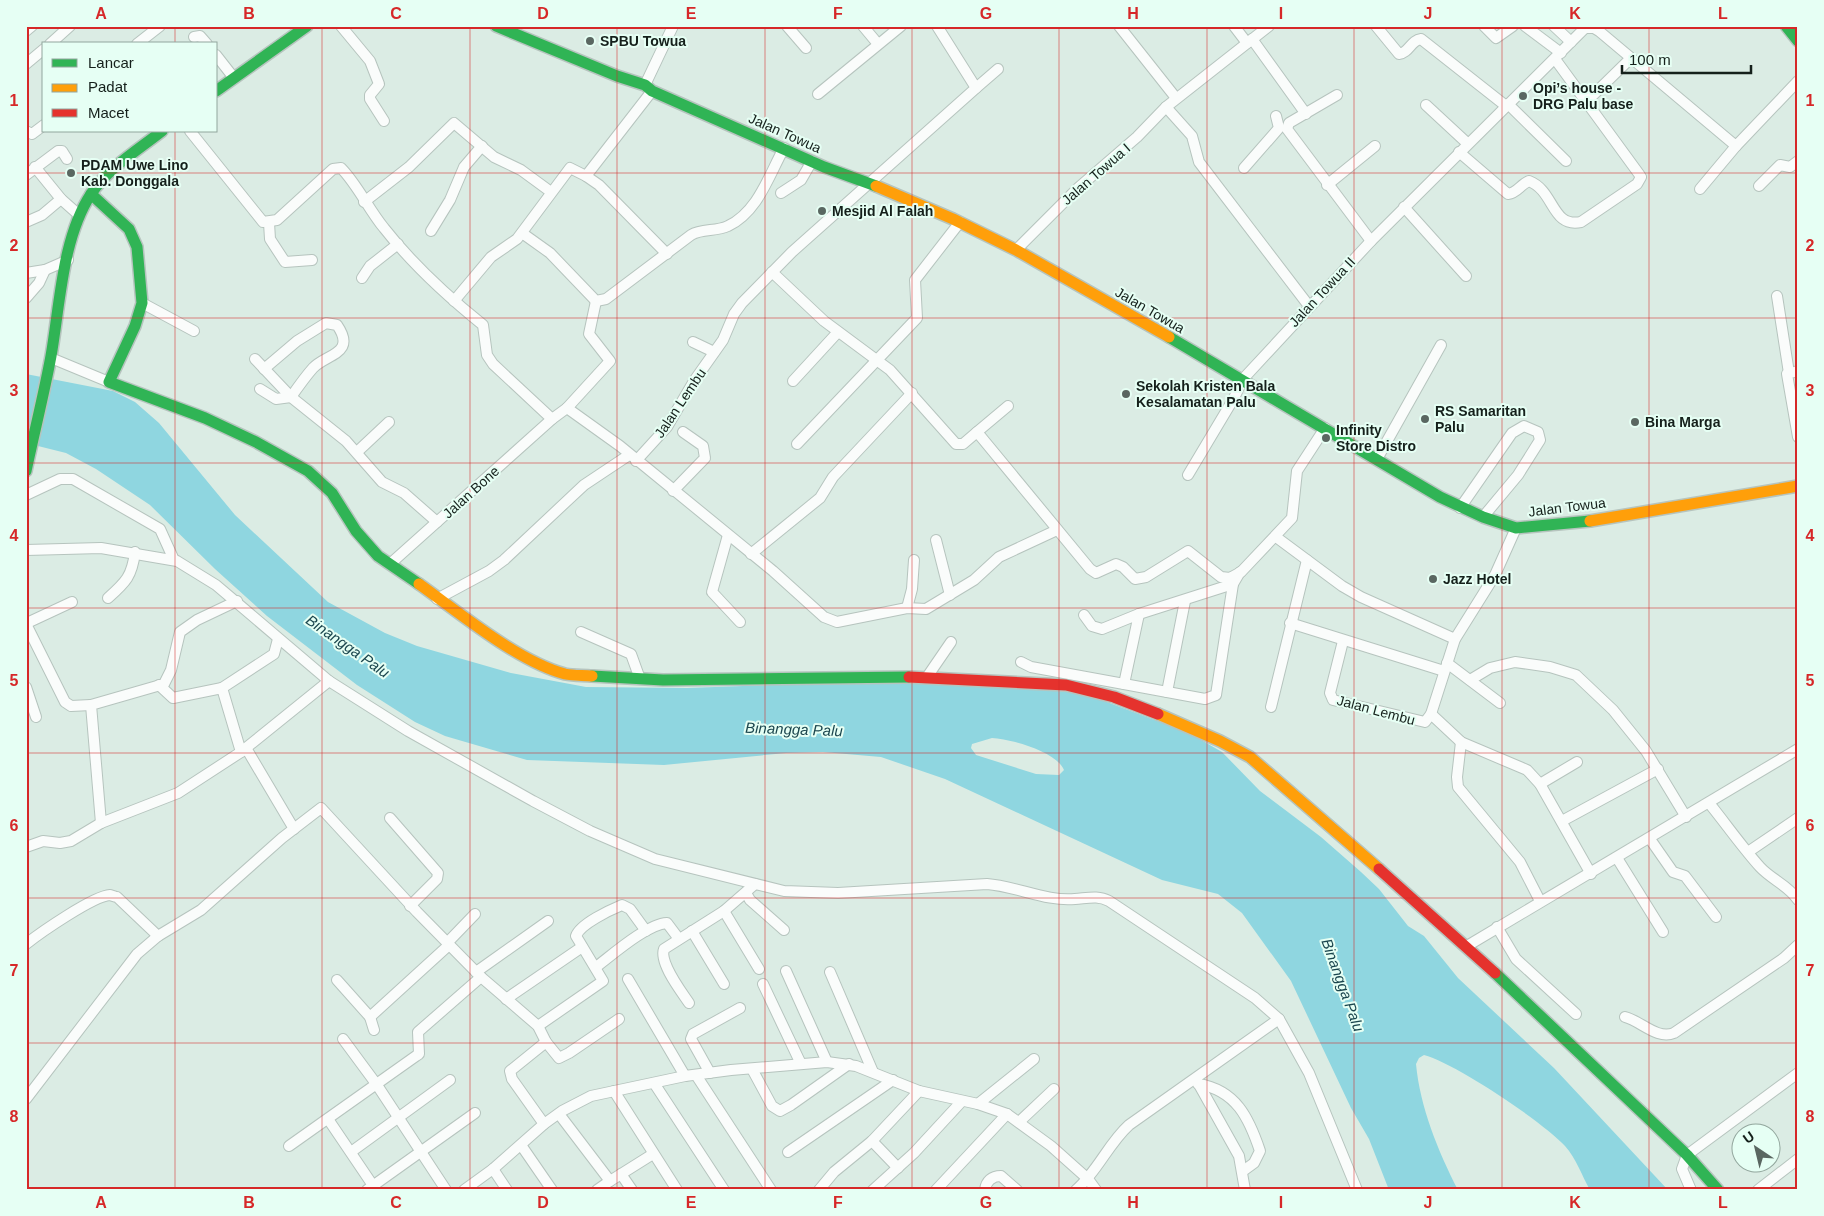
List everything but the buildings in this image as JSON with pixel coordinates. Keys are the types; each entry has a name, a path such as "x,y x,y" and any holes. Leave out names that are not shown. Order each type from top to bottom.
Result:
{"street":[{"path":"26,31 32,26"},
{"path":"52,42 70,26"},
{"path":"140,42 160,26"},
{"path":"218,89 306,26"},
{"path":"341,26 374,68 379,84 370,94 370,99 384,120"},
{"name":"Jalan Towua","path":"496,26 648,88 812,161 960,222 1016,250 1243,379 1460,508 1483,517 1516,528 1565,525 1798,486"},
{"path":"586,176 648,88 672,26"},
{"path":"787,26 806,48"},
{"path":"863,26 878,44"},
{"path":"818,94 901,26"},
{"path":"937,26 976,88"},
{"path":"1118,26 1176,98"},
{"path":"1234,26 1250,41 1306,114"},
{"name":"Jalan Towua I","path":"1016,250 1078,188 1137,138 1176,98 1269,26"},
{"path":"1376,26 1399,54 1405,52 1418,39 1421,39 1507,105 1566,162"},
{"path":"1484,26 1496,38 1512,26"},
{"path":"1459,152 1505,193 1511,194 1529,181 1536,183 1548,196 1560,218 1573,224 1581,222 1638,184 1641,177 1586,102 1558,56 1525,26"},
{"path":"1554,26 1571,42"},
{"path":"1786,26 1798,41"},
{"name":"Jalan Towua II","path":"1188,475 1234,398 1243,379 1371,241 1585,28 1594,28 1736,146"},
{"path":"194,37 200,36 205,42"},
{"path":"26,64 42,51"},
{"path":"218,58 234,78"},
{"path":"1586,102 1631,58"},
{"name":"Jalan Lembu","path":"437,599 504,560 584,485 633,458 667,428 714,352 734,314 772,272 998,69"},
{"path":"1700,190 1736,146 1798,81"},
{"path":"1244,168 1275,135 1281,122 1306,114 1337,95"},
{"path":"1426,105 1468,143"},
{"path":"1166,107 1192,136 1199,162 1309,306"},
{"path":"1281,122 1371,241"},
{"path":"364,202 409,167 453,123 494,157 521,170 551,192"},
{"path":"26,471 51,358 68,260 80,215 91,194 108,174 161,132"},
{"path":"191,132 260,220 269,222 277,220 333,169 339,167 344,170 364,202 398,244 439,289 483,325 488,355 493,364 552,419"},
{"path":"431,231 450,200 464,167 482,146"},
{"path":"1327,185 1374,146"},
{"path":"522,233 550,253 596,301 611,296 696,232 726,227 740,218 760,195 784,148"},
{"path":"26,175 58,151 62,151 68,159"},
{"path":"781,193 801,180 812,161"},
{"path":"1759,186 1780,165 1790,167 1798,161"},
{"path":"35,167 61,198 80,215"},
{"path":"454,301 491,257 522,233 570,168 599,185 668,254"},
{"path":"91,194 135,236 142,304 135,326 109,382"},
{"path":"26,222 42,215 61,198"},
{"path":"1404,208 1466,276"},
{"path":"269,222 270,239 285,262 312,260"},
{"path":"797,444 917,318 915,280 960,222"},
{"path":"362,278 370,266 398,244"},
{"path":"26,273 45,270 68,260"},
{"path":"26,298 39,283 45,270"},
{"path":"772,272 838,332 879,360 912,393 956,444 963,444 1008,406"},
{"path":"1777,296 1793,372 1798,437"},
{"name":"Jalan Bone","path":"390,564 552,419 567,408 610,361 590,334 596,301"},
{"path":"142,304 194,331"},
{"path":"260,389 276,399 291,397 314,367 339,353 342,344 341,332 337,324 326,323 297,342 264,369"},
{"path":"794,381 838,332"},
{"path":"693,342 714,352"},
{"path":"1377,459 1442,345"},
{"path":"51,358 205,418 256,442 308,471 332,493 370,548 390,564 437,599 502,642 545,666 566,674 640,679 752,680 927,677 1031,682 1089,689 1135,702 1222,740 1250,757 1467,946 1687,1155 1718,1190"},
{"path":"254,359 291,397 357,452 382,482 404,493 438,522"},
{"path":"751,554 820,498 833,477 912,393"},
{"path":"567,408 633,458 830,620 850,621 907,608 926,609 983,573 998,557 1057,530"},
{"path":"357,452 388,422"},
{"path":"1460,508 1512,433 1524,426 1538,432 1540,440 1527,462 1483,517"},
{"path":"1021,662 1031,667 1205,699 1216,695 1233,584 1241,572 1292,518 1297,471 1325,428"},
{"path":"673,491 705,458 703,446 683,432"},
{"path":"977,432 1057,530 1090,569 1096,573 1116,564 1123,566 1135,579 1146,577 1188,550 1222,577 1230,578 1241,572"},
{"path":"26,495 60,479 73,478 160,529 174,560"},
{"name":"Jalan Lembu","path":"1343,641 1330,693 1333,700 1425,722 1431,714 1455,639 1495,575 1516,528"},
{"path":"728,535 712,592 740,622"},
{"path":"1276,537 1362,597 1455,639"},
{"path":"936,540 950,595"},
{"path":"26,550 101,548 136,552 174,560 206,577 329,681 408,731 590,831 655,859 784,891 818,894 987,884 1008,886 1052,898 1104,898 1130,913 1255,998 1279,1019 1309,1074 1357,1190"},
{"path":"108,598 124,584 132,571 136,552"},
{"path":"907,608 912,589 914,560"},
{"path":"1271,706 1307,560"},
{"path":"1084,615 1092,626 1099,629 1233,584"},
{"path":"72,602 27,623 65,702 70,706 91,705 159,685 168,679 180,632 198,620 236,601"},
{"path":"1166,692 1185,601"},
{"path":"1124,684 1139,614"},
{"path":"1290,623 1343,641 1446,667 1470,680 1500,703"},
{"path":"581,632 630,654 640,679"},
{"path":"159,685 173,698 222,688 274,654 278,639"},
{"path":"927,677 951,642"},
{"path":"1470,680 1490,668 1515,662 1556,668 1583,681 1613,710 1658,769 1686,817"},
{"path":"26,847 43,840 60,843 71,841 101,823 178,793 244,750 329,681"},
{"path":"26,687 36,717"},
{"path":"222,688 244,750 294,828"},
{"path":"91,705 101,823"},
{"path":"1431,714 1461,742 1523,767 1540,784 1591,874"},
{"path":"1461,742 1457,784 1520,862 1540,901"},
{"path":"1467,946 1540,901 1591,874 1650,839 1798,749"},
{"path":"1540,784 1577,762"},
{"path":"1562,821 1658,769"},
{"path":"1709,803 1760,866 1770,876 1785,885 1798,900"},
{"path":"26,1099 128,965 158,936 201,910 294,828 321,808 410,906 479,974 538,1026 546,1042 558,1056 563,1057 619,1018"},
{"path":"390,818 438,873 437,879 410,906"},
{"path":"1748,852 1798,818"},
{"path":"1650,839 1673,872 1685,876 1716,917"},
{"path":"1617,858 1663,932"},
{"path":"689,1003 663,958 664,950 724,911 755,884"},
{"path":"746,893 750,900 784,930"},
{"path":"26,944 45,930 98,899 110,895 117,897 158,936"},
{"path":"538,1026 603,981 576,936 578,931 600,916 622,905 630,908 646,931"},
{"path":"724,911 759,969"},
{"path":"370,1017 448,944 475,914"},
{"path":"289,1146 419,1054 418,1032 479,974 548,921"},
{"path":"596,967 646,931 667,923 679,939"},
{"path":"1497,927 1516,960 1576,1014"},
{"path":"692,932 724,984"},
{"path":"1626,1017 1667,1036 1784,958 1798,945"},
{"path":"506,999 582,947"},
{"path":"786,971 827,1062"},
{"path":"830,972 873,1072"},
{"path":"628,978 690,1076 771,1190"},
{"path":"337,980 370,1017 374,1030"},
{"path":"763,984 801,1064"},
{"path":"710,1073 691,1039 693,1034 740,1008"},
{"path":"1076,1190 1088,1179 1118,1135 1197,1081 1279,1019"},
{"path":"343,1039 377,1085 446,1190"},
{"path":"544,1124 512,1078 510,1071 546,1042"},
{"path":"978,1104 1034,1059"},
{"path":"464,1190 493,1169 544,1124 591,1096 614,1090 710,1073 827,1062 849,1064 918,1091 978,1104 1007,1114 1088,1179 1096,1190"},
{"path":"752,1069 772,1106 780,1111 805,1096 849,1064"},
{"path":"1691,1190 1682,1169 1687,1155 1798,1073"},
{"path":"351,1152 450,1080"},
{"path":"788,1152 893,1080"},
{"path":"1197,1081 1220,1090 1237,1104 1250,1122 1260,1150 1258,1158 1243,1171"},
{"path":"1197,1081 1239,1156 1245,1190"},
{"path":"654,1083 724,1190"},
{"path":"1019,1122 1054,1089"},
{"path":"614,1090 677,1190"},
{"path":"819,1190 844,1162 872,1141 918,1091"},
{"path":"873,1190 934,1133 962,1101"},
{"path":"328,1119 373,1188 475,1113"},
{"path":"559,1114 610,1181"},
{"path":"936,1190 1007,1114"},
{"path":"872,1141 898,1168"},
{"path":"521,1145 552,1190"},
{"path":"597,1190 653,1154"},
{"path":"1758,1190 1798,1159"},
{"path":"493,1169 507,1190"},
{"path":"621,1174 632,1190"},
{"path":"985,1190 991,1179 995,1176 1001,1176 1017,1190"}],"water":[{"name":"Binangga Palu","path":"26,374 113,391 135,402 159,423 235,515 328,602 385,633 417,646 511,673 586,687 687,688 912,680 1072,692 1099,699 1189,733 1222,752 1260,791 1321,837 1379,889 1408,926 1424,936 1458,978 1554,1068 1668,1190 1590,1190 1572,1156 1554,1136 1498,1094 1456,1069 1424,1055 1419,1058 1416,1064 1421,1096 1437,1144 1458,1190 1389,1190 1369,1139 1351,1108 1291,981 1242,913 1218,894 1162,880 945,779 881,757 823,752 786,753 664,765 527,760 445,736 415,722 357,685 267,616 215,569 150,505 96,469 66,453 26,443","holes":["992,738 1043,752 1060,763 1064,770 1059,775 1036,774 976,755 971,748 972,744"]}],"traffic: fast":[{"path":"218,90 307,26"},
{"path":"496,26 617,76 645,85 652,91 824,167 876,186"},
{"path":"1786,26 1798,41"},
{"path":"26,471 51,356 68,251 81,212 91,194 106,176 161,132"},
{"path":"91,194 129,229 137,247 142,303 135,326 109,382 205,418 256,442 308,471 332,493 356,531 378,556 419,584"},
{"path":"1169,337 1440,497 1483,517 1516,528 1590,521"},
{"path":"592,676 663,680 909,677"},
{"path":"1495,973 1687,1155 1718,1190"}],"traffic: slow":[{"path":"876,186 953,219 1016,250 1169,337"},
{"path":"1590,521 1798,486"},
{"path":"419,584 489,635 528,659 565,674 592,676"},
{"path":"1158,714 1220,741 1250,757 1379,869"}],"traffic: jam":[{"path":"909,677 1066,685 1114,697 1158,714"},
{"path":"1379,869 1495,973"}],"place":[{"name":"SPBU Towua","path":"590,41"},
{"name":"Opi’s house - DRG Palu base","path":"1523,96"},
{"name":"PDAM Uwe Lino Kab. Donggala","path":"71,173"},
{"name":"Mesjid Al Falah","path":"822,211"},
{"name":"Sekolah Kristen Bala Kesalamatan Palu","path":"1126,394"},
{"name":"RS Samaritan Palu","path":"1425,419"},
{"name":"Bina Marga","path":"1635,422"},
{"name":"Infinity Store Distro","path":"1326,438"},
{"name":"Jazz Hotel","path":"1433,579"}]}
